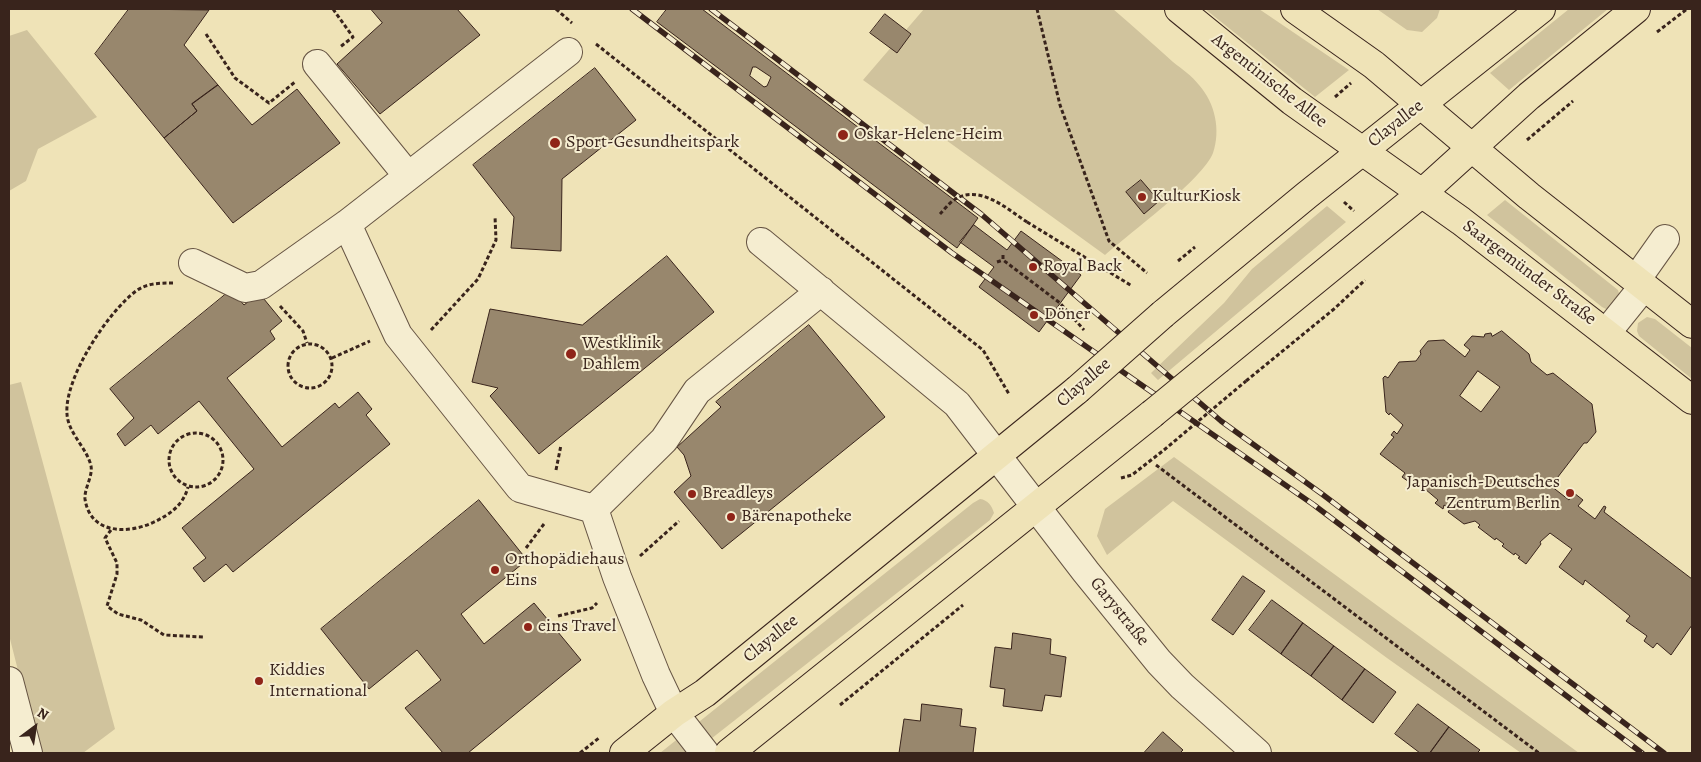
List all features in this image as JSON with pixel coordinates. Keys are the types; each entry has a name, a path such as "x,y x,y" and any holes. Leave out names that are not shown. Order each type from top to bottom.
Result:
{"main road":[{"name":"Argentinische Allee","path":"1178,9 1292,101 1362,151"},
{"path":"1295,9 1374,65 1529,196 1692,324"},
{"name":"Clayallee","path":"624,753 674,713 706,693 1076,390 1162,314 1362,151 1541,9"},
{"path":"729,753 1134,429 1422,193 1529,96 1636,9"},
{"name":"Saargemünder Straße","path":"1362,151 1422,193 1607,332 1692,400"}],"street":[{"path":"185,273 245,288 261,285 347,224 573,40"},
{"path":"317,64 408,176"},
{"path":"347,224 398,335 520,488 594,509"},
{"path":"1607,332 1640,283 1665,239"},
{"name":"Garystraße","path":"761,242 957,404 1036,508 1159,662 1182,686 1258,753"},
{"path":"594,509 664,440 697,392 821,291"},
{"path":"594,509 617,577 656,675 674,713 705,753"},
{"path":"9,681 28,753"}],"path":[{"path":"206,34 235,78 269,103 354,37 333,9"},
{"path":"556,9 573,40"},
{"path":"1037,9 1060,105 1109,241 1147,273"},
{"path":"593,41 983,350 1009,394"},
{"path":"1332,99 1353,82"},
{"path":"940,214 955,199 970,194 991,198 1132,286"},
{"path":"1342,201 1360,216"},
{"path":"424,332 430,331 478,279 496,240 495,216"},
{"path":"1003,255 1003,260"},
{"path":"998,262 1003,260"},
{"path":"1003,260 1060,304 1084,330"},
{"path":"185,273 149,284 136,291 93,340 74,376 66,415 91,466 85,499 92,516 111,530 128,531 152,523 174,511 185,499 188,487"},
{"path":"1113,480 1132,475 1164,450 1334,309 1372,273"},
{"path":"261,285 303,331 307,343"},
{"path":"332,358 376,340"},
{"path":"307,343 317,344 326,349 332,358 333,367 330,377 323,384 314,388 304,388 295,382 289,374 288,364 291,354 298,347 307,343"},
{"path":"193,433 204,434 213,438 220,447 224,457 223,468 218,478 209,485 199,488 188,487 179,482 172,474 168,464 169,453 174,443 182,436 193,433"},
{"path":"1156,465 1539,753"},
{"path":"526,548 544,523 546,515"},
{"path":"558,616 592,608 617,577 679,521"},
{"path":"111,530 105,538 117,563 117,574 107,606 118,614 141,620 164,635 203,637"}],"shaded area":[{"path":"924,9 1113,9 1190,76 1205,92 1215,117 1216,135 1213,153 1206,164 1181,191 1105,255 863,80"},
{"path":"1205,9 1259,9 1349,70 1315,97"},
{"path":"1377,9 1440,9 1437,18 1422,32 1407,30"},
{"path":"1569,9 1608,9 1509,90 1490,73"},
{"path":"27,30 97,117 38,149 26,181 9,191 9,36"},
{"path":"1505,200 1618,290 1620,297 1608,310 1487,215"},
{"path":"1327,206 1346,222 1158,380 1151,373 1224,303 1252,269"},
{"path":"1647,317 1655,319 1692,348 1692,379 1639,336 1637,331 1638,323"},
{"path":"21,382 115,729 83,753 39,753 9,635 9,385"},
{"path":"1174,457 1579,753 1521,753 1387,658 1173,501 1107,555 1097,536 1105,509"},
{"path":"980,499 987,502 992,508 994,513 990,520 693,753 660,753 973,503"}],"building":[{"path":"129,9 209,10 184,45 218,85 192,104 197,111 164,138 95,54"},
{"path":"371,9 457,9 480,35 380,114 337,64 382,23"},
{"path":"667,9 702,9 978,218 957,248 657,22"},
{"path":"885,14 911,34 897,53 870,33"},
{"path":"753,67 771,77 767,86 764,87 750,76"},
{"name":"Sport-Gesundheitspark","path":"595,68 636,120 562,179 561,251 511,248 514,217 473,165"},
{"path":"218,85 252,125 297,89 340,143 233,223 164,138 197,111 192,104"},
{"name":"KulturKiosk","path":"1141,180 1159,201 1144,214 1126,192"},
{"path":"974,225 1007,250 1021,231 1081,275 1039,332 979,287 994,267 960,242"},
{"name":"Westklinik Dahlem","path":"667,256 714,312 539,454 490,396 498,388 472,382 490,309 582,325"},
{"path":"231,290 244,305 259,293 282,321 270,331 275,339 227,378 282,447 335,403 339,408 358,392 372,409 366,415 390,444 233,572 226,564 204,582 193,568 206,558 182,528 254,469 199,401 158,434 151,425 125,446 117,434 134,418 110,389"},
{"path":"809,325 885,417 722,549 674,492 691,476 684,455 677,447 721,407 716,402"},
{"path":"1502,331 1529,354 1531,362 1547,375 1553,373 1592,404 1596,432 1587,443 1584,443 1551,486 1569,500 1574,493 1583,500 1578,506 1595,519 1604,506 1606,507 1604,512 1692,579 1692,625 1671,655 1657,643 1653,648 1644,641 1647,636 1626,621 1630,616 1585,580 1583,585 1559,567 1572,549 1550,533 1540,542 1541,544 1526,564 1515,553 1514,555 1502,546 1504,544 1496,538 1495,540 1478,527 1480,525 1475,521 1464,524 1448,512 1450,509 1444,505 1443,509 1435,503 1438,500 1412,478 1409,482 1402,477 1405,473 1380,454 1394,437 1391,435 1394,431 1397,434 1403,425 1390,413 1389,415 1386,412 1383,378 1385,376 1388,378 1399,362 1416,361 1421,354 1420,351 1428,341 1444,340 1465,357 1470,350 1464,345 1472,336 1484,337 1485,334 1491,333 1492,336","holes":["1478,371 1500,387 1481,412 1460,396"]},
{"path":"479,500 527,560 461,614 484,644 534,603 581,660 468,753 443,753 405,708 441,680 417,650 369,689 321,629"},
{"path":"1243,576 1265,591 1233,635 1212,620"},
{"path":"1272,600 1303,623 1281,654 1249,630"},
{"path":"1303,623 1334,646 1311,676 1281,654"},
{"path":"1013,633 1051,639 1050,654 1066,657 1061,697 1045,695 1042,711 1003,706 1005,689 990,687 995,647 1011,649"},
{"path":"1334,646 1365,669 1342,700 1311,676"},
{"path":"1365,669 1396,692 1373,723 1342,700"},
{"path":"922,704 962,709 960,726 976,728 973,753 899,753 904,719 920,721"},
{"path":"1418,704 1449,727 1430,753 1420,753 1395,734"},
{"path":"1449,727 1480,750 1477,753 1430,753"},
{"path":"1163,732 1183,750 1180,753 1144,753"}],"railway":[{"path":"632,9 952,253 1314,505 1642,753"},
{"path":"711,9 981,214 1221,421 1322,494 1664,753"}],"place":[{"name":"Oskar-Helene-Heim","path":"843,135"},
{"name":"Sport-Gesundheitspark","path":"555,143"},
{"name":"KulturKiosk","path":"1142,197"},
{"name":"Royal Back","path":"1033,267"},
{"name":"Döner","path":"1034,315"},
{"name":"Westklinik Dahlem","path":"571,354"},
{"name":"Japanisch-Deutsches Zentrum Berlin","path":"1570,493"},
{"name":"Breadleys","path":"692,494"},
{"name":"Bärenapotheke","path":"731,517"},
{"name":"Orthopädiehaus Eins","path":"495,570"},
{"name":"eins Travel","path":"528,627"},
{"name":"Kiddies International","path":"259,681"}]}
